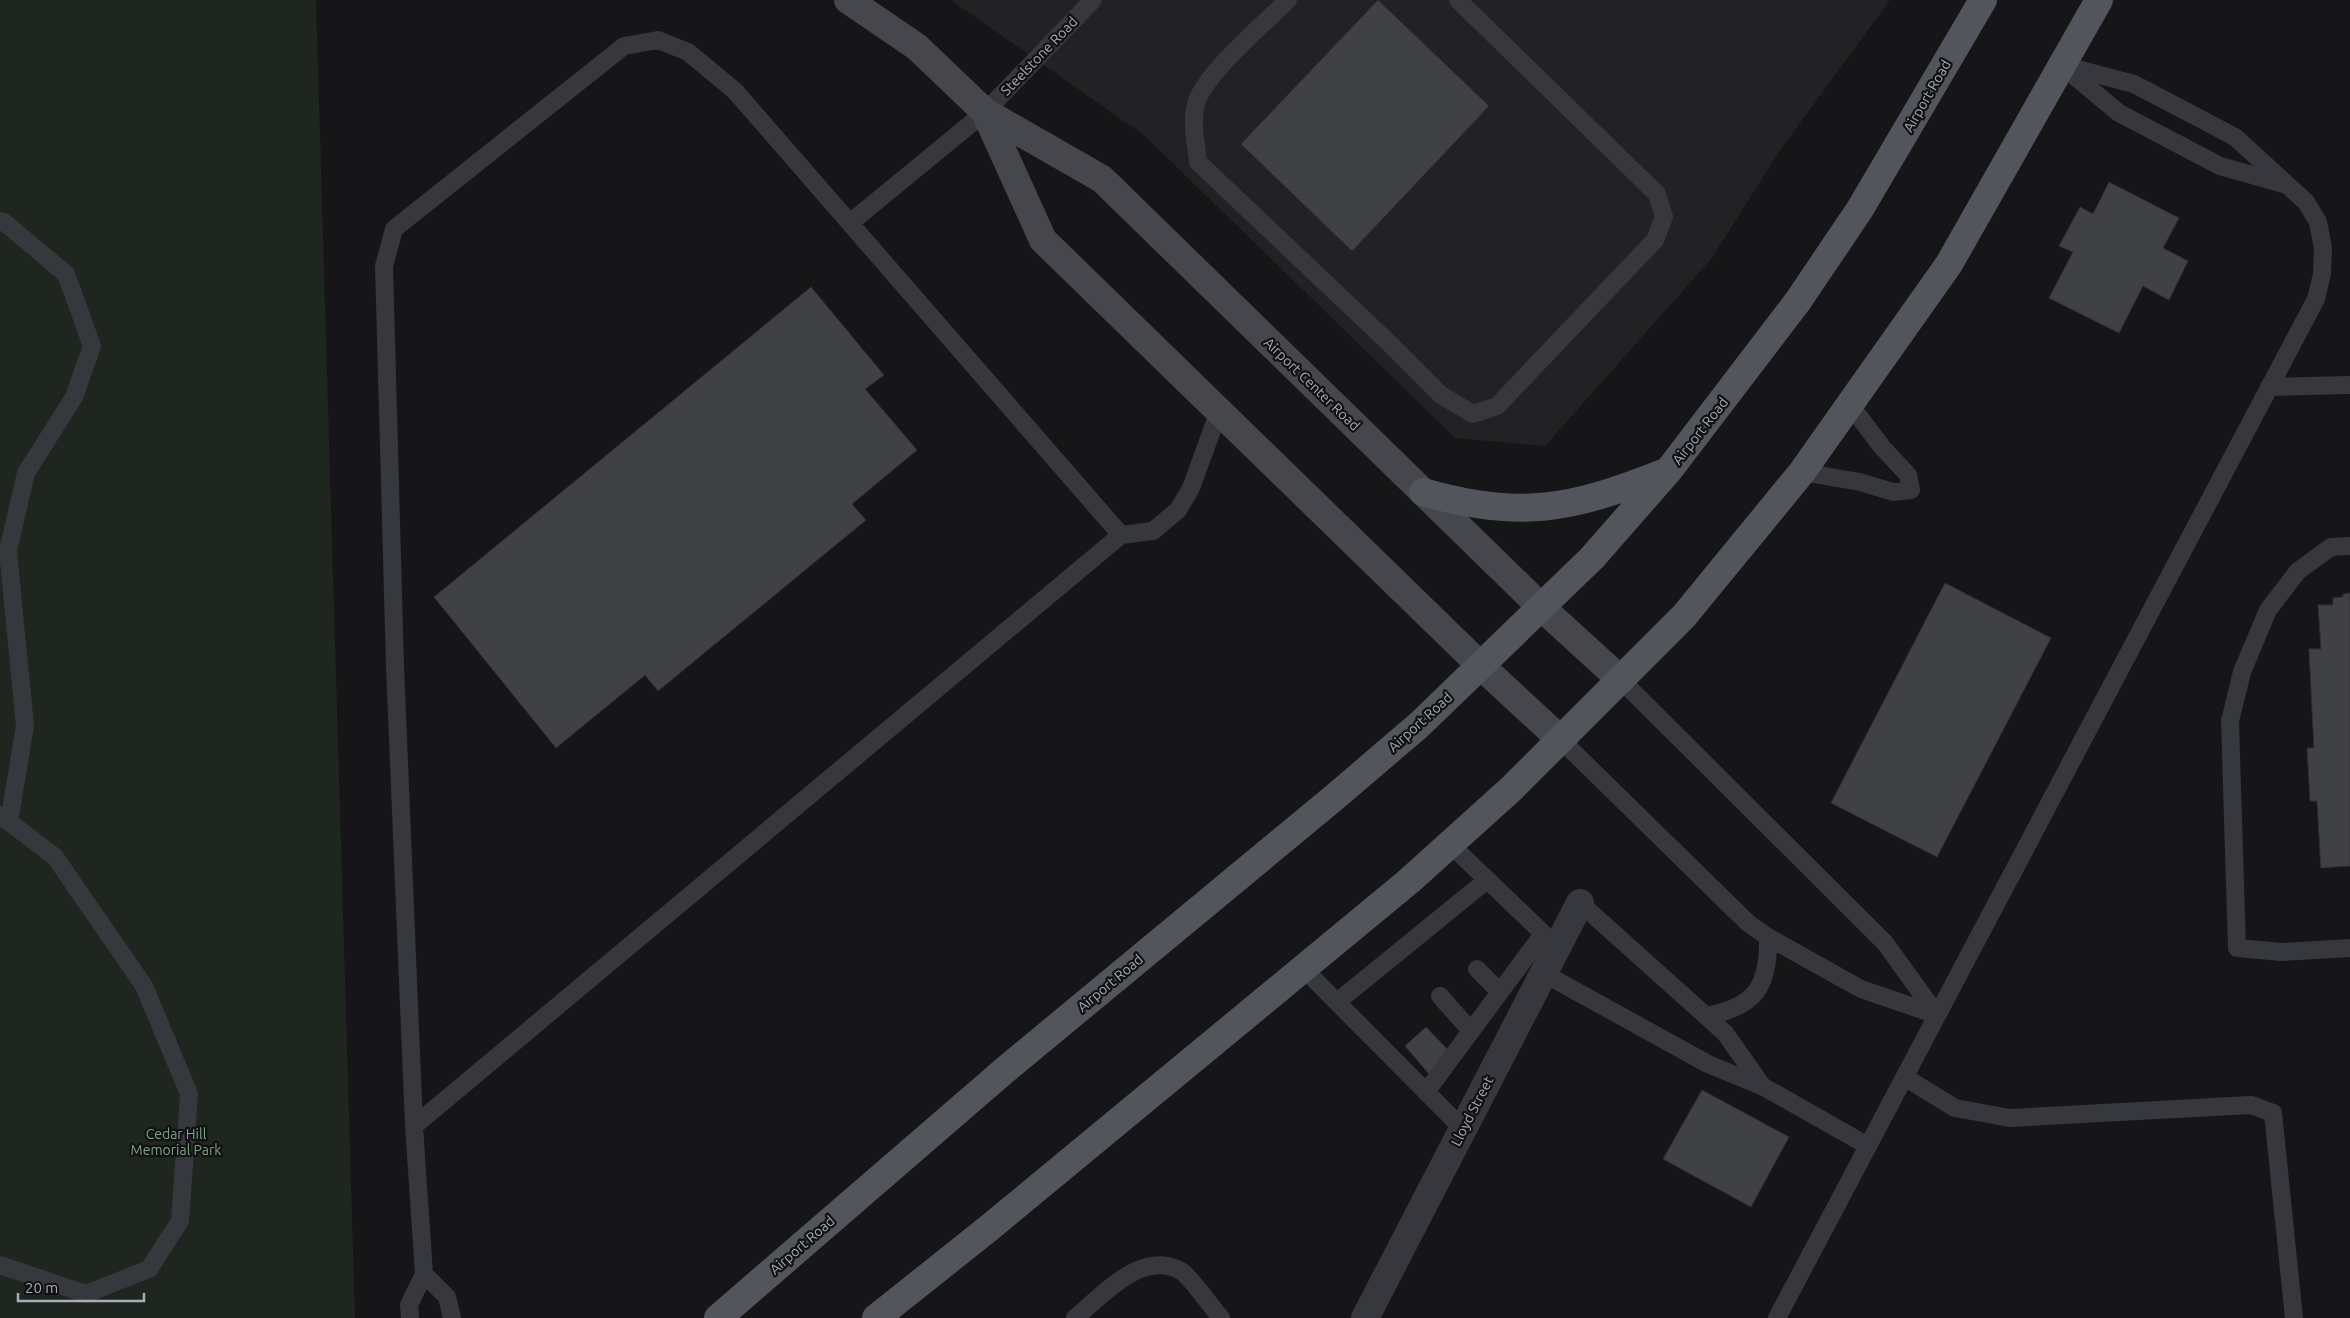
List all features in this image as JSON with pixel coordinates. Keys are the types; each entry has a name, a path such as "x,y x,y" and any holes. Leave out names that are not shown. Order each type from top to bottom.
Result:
{"main road":[{"name":"Airport Road","path":"718,1318 1005,1070 1336,796 1418,725 1592,558 1669,470 1798,301 1860,209 1983,0"},
{"path":"876,1318 996,1222 1450,844 1561,740 1684,616 1802,472 1851,406 1949,264 2099,0"},
{"path":"1423,492 1475,505 1499,508 1543,508 1610,493 1669,470"}],"street":[{"name":"Airport Center Road","path":"848,0 917,47 985,112 1102,179 1541,607 1621,680"},
{"name":"Airport Center Road","path":"985,112 1043,240 1481,666 1561,740"},
{"name":"Lloyd Street","path":"1365,1318 1544,973 1550,941 1580,903"}],"lane":[{"name":"Steelstone Road","path":"850,223 985,112 1093,0"},
{"path":"1288,0 1207,80 1196,104 1193,125 1198,162 1389,343 1440,395 1473,414 1497,406 1655,240 1664,217 1656,194 1458,0"},
{"path":"410,1318 409,1305 424,1274 414,1126 391,549 384,266 394,229 624,46 658,40 688,52 735,92 1121,535"},
{"path":"2062,65 2119,113 2220,166 2287,185"},
{"path":"1778,1318 2316,298 2322,274 2323,248 2318,222 2306,202 2235,137 2134,84 2062,65"},
{"path":"0,221 4,222 66,274 92,346 74,397 26,474 8,551 25,726 5,818 55,857 144,986 189,1094 180,1221 149,1269 86,1294 0,1266"},
{"path":"2269,387 2350,385"},
{"path":"1802,472 1860,482 1892,492 1911,490 1908,475 1882,447 1851,406"},
{"path":"414,1126 1121,535 1153,531 1178,510 1191,488 1219,411"},
{"path":"2350,546 2331,547 2298,572 2268,610 2242,672 2230,721 2237,948 2282,952 2350,948"},
{"path":"1621,680 1885,943 1937,1015"},
{"path":"1561,740 1729,907 1768,937 1861,989 1937,1015"},
{"path":"1426,1092 1500,992 1550,941 1450,844"},
{"path":"1337,1002 1439,929 1486,880"},
{"path":"1580,903 1725,1033 1764,1087"},
{"path":"1706,1016 1726,1013 1754,996 1766,972 1768,937"},
{"path":"1303,968 1463,1129"},
{"path":"1477,969 1500,992"},
{"path":"1544,973 1708,1064 1764,1087 1868,1146"},
{"path":"1440,996 1471,1031"},
{"path":"1906,1078 1956,1108 2010,1118 2251,1105 2273,1112 2294,1318"},
{"path":"1075,1318 1128,1274 1158,1263 1182,1271 1221,1318"},
{"path":"424,1274 447,1297 452,1318"}],"shaded area":[{"path":"951,0 1890,0 1781,149 1711,259 1545,446 1455,438 1145,136"}],"green space":[{"name":"Cedar Hill Memorial Park","path":"0,0 316,0 355,1318 0,1318"}],"building":[{"path":"1378,0 1489,106 1352,251 1241,144"},
{"path":"2109,182 2179,218 2163,248 2188,261 2169,300 2143,286 2119,333 2049,298 2073,252 2059,246 2080,207 2093,214"},
{"path":"811,287 884,375 865,389 917,450 852,504 866,520 658,691 645,675 556,748 434,597"},
{"path":"1945,583 2051,638 1937,857 1831,803"},
{"path":"2350,593 2350,866 2321,868 2317,801 2310,801 2307,748 2314,748 2309,649 2321,649 2318,605 2333,605 2333,598 2343,597 2343,594"},
{"path":"1426,1027 1449,1051 1430,1075 1405,1046"},
{"path":"1702,1090 1789,1137 1751,1207 1663,1159"}]}
